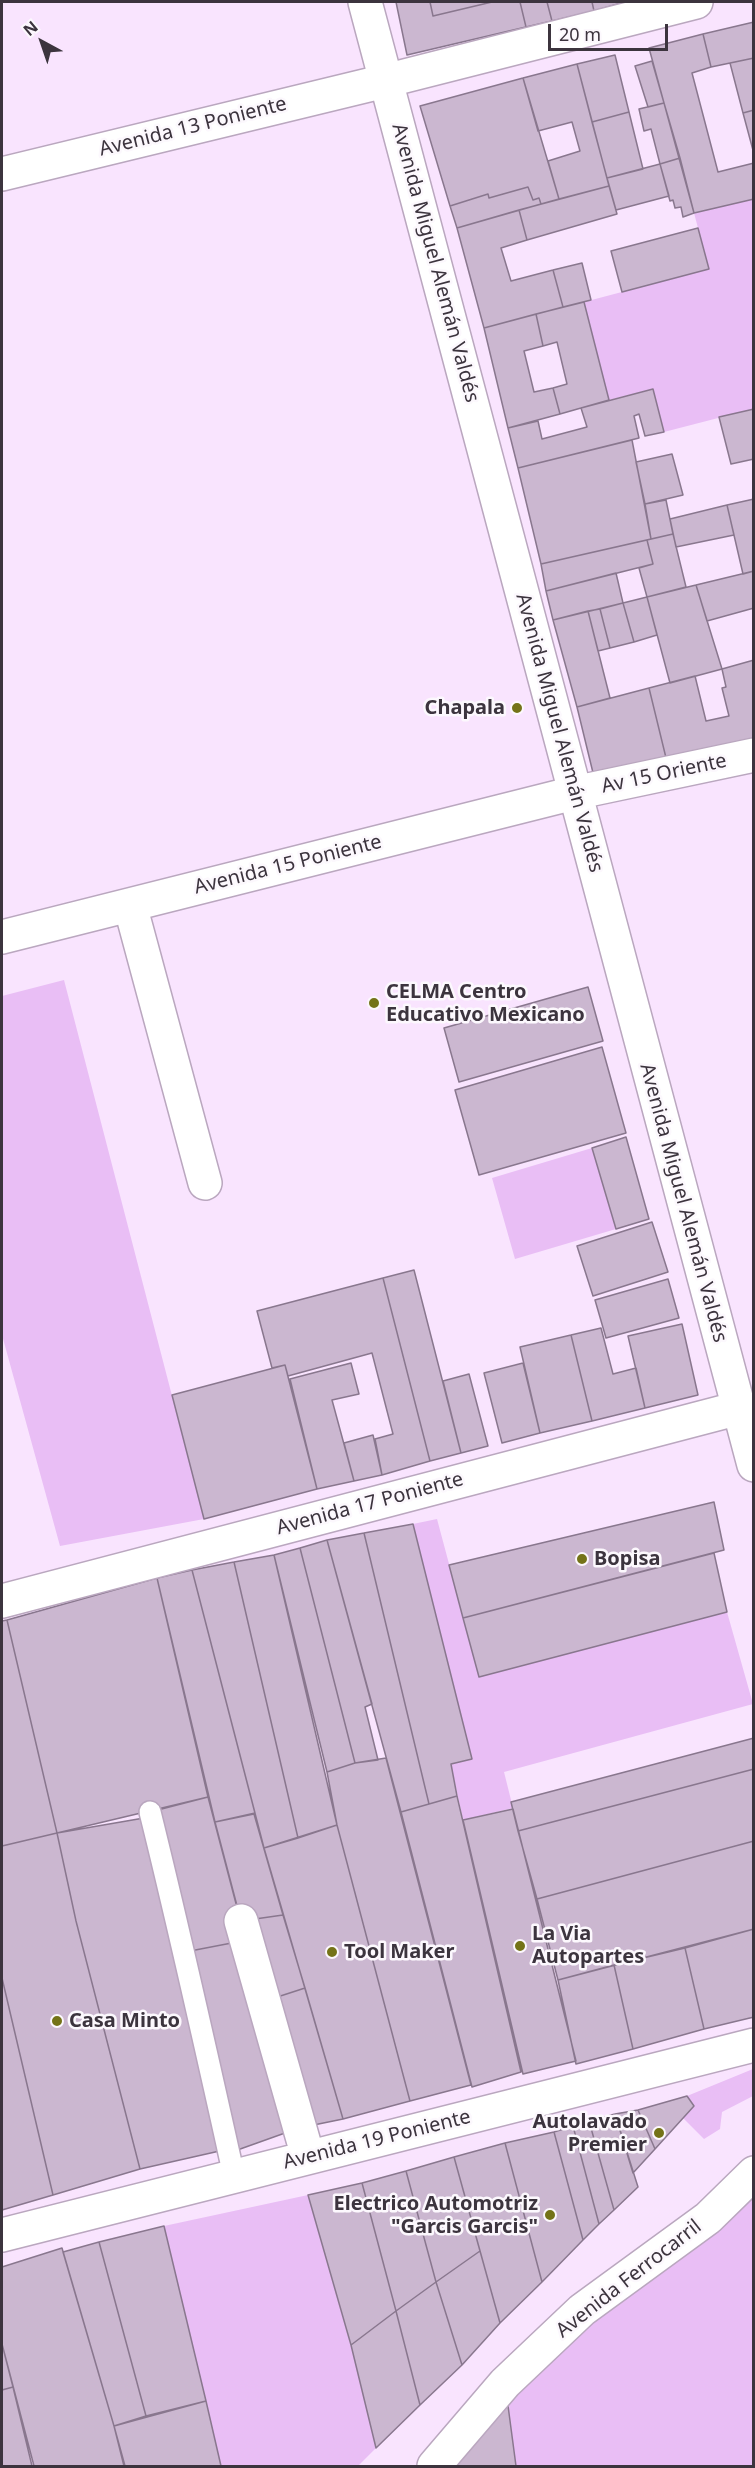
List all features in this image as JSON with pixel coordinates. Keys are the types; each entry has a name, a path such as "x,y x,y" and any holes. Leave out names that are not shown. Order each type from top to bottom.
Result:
{"street":[{"name":"Avenida Miguel Alemán Valdés","path":"365,2 574,793 746,1407 753,1465"},
{"name":"Avenida 13 Poniente","path":"2,174 385,81 696,2"},
{"name":"Av 15 Oriente","path":"574,793 753,755"},
{"name":"Avenida 15 Poniente","path":"2,936 574,793"},
{"path":"130,905 205,1183"},
{"name":"Avenida 17 Poniente","path":"2,1601 746,1407"},
{"path":"241,1921 308,2157"},
{"name":"Avenida 19 Poniente","path":"2,2235 753,2045"},
{"name":"Avenida Ferrocarril","path":"434,2466 505,2383 582,2310 708,2218 753,2174"}],"lane":[{"path":"150,1812 185,1952 204,2049 234,2176"}],"shaded area":[{"path":"753,199 753,409 664,432 653,389 609,400 584,302 709,269 694,213"},
{"path":"64,980 204,1519 60,1546 2,1335 2,996"},
{"path":"592,1148 616,1229 515,1259 492,1178"},
{"path":"437,1519 479,1676 727,1612 753,1704 504,1772 513,1808 463,1820 451,1764 472,1759 413,1524"},
{"path":"753,2069 753,2096 722,2112 720,2129 704,2139 683,2118 694,2106 687,2096"},
{"path":"753,2173 753,2466 516,2466 505,2383"},
{"path":"308,2195 379,2445 358,2466 221,2466 164,2226"}],"building":[{"path":"396,2 430,2 433,16 492,2 520,2 526,27 407,55"},
{"path":"430,2 492,2 433,16"},
{"path":"520,2 547,2 552,21 526,27"},
{"path":"547,2 592,2 594,11 552,21"},
{"path":"592,2 621,2 621,3 594,11"},
{"path":"754,22 754,58 711,67 703,34"},
{"path":"703,34 711,67 692,73 718,172 754,163 754,199 694,213 649,48"},
{"path":"615,55 629,112 592,122 577,64"},
{"path":"754,58 754,110 743,113 730,63"},
{"path":"652,61 664,103 648,107 635,66"},
{"path":"577,64 609,186 559,199 548,161 580,151 572,122 538,131 523,78"},
{"path":"523,78 559,199 541,204 539,198 533,200 528,187 489,198 488,194 450,206 420,106"},
{"path":"664,103 680,158 660,164 651,129 644,131 639,109"},
{"path":"754,110 754,154 743,113"},
{"path":"629,112 643,169 607,178 592,122"},
{"path":"680,158 694,213 683,217 681,207 675,208 673,200 670,201 660,164"},
{"path":"660,164 669,196 616,210 607,178"},
{"path":"609,186 617,214 527,240 519,210"},
{"path":"528,187 533,200 539,198 541,204 457,228 450,206 488,194 489,198"},
{"path":"519,210 527,240 501,248 511,281 553,270 563,307 484,328 457,228"},
{"path":"698,228 709,269 622,292 611,251"},
{"path":"582,263 591,300 563,307 553,270"},
{"path":"584,302 609,400 560,414 553,388 567,384 557,342 543,346 536,314"},
{"path":"536,314 543,346 524,351 534,392 553,388 560,414 508,428 484,328"},
{"path":"653,389 664,432 645,436 639,414 634,416 639,438 518,468 508,428 538,421 542,439 587,427 581,408"},
{"path":"754,409 754,459 731,464 719,417"},
{"path":"632,440 651,539 541,564 518,468"},
{"path":"672,454 683,495 645,504 636,462"},
{"path":"754,499 754,571 743,574 727,505"},
{"path":"666,500 673,534 651,539 645,504"},
{"path":"727,505 734,535 676,547 670,519"},
{"path":"673,534 686,587 647,597 639,568 653,564 647,540"},
{"path":"647,540 653,564 546,591 541,564"},
{"path":"754,571 754,608 707,621 696,585"},
{"path":"616,573 623,603 553,620 546,591"},
{"path":"696,585 722,669 670,683 647,597"},
{"path":"647,597 657,635 634,642 623,603"},
{"path":"623,603 634,642 610,648 600,609"},
{"path":"600,609 610,648 598,651 588,611"},
{"path":"588,611 610,698 577,707 553,620"},
{"path":"754,660 754,744 668,766 649,688 695,676 706,721 729,716 722,688 726,687 722,669"},
{"path":"649,688 668,766 595,781 577,707"},
{"path":"588,987 603,1041 459,1082 444,1028"},
{"path":"602,1047 626,1133 479,1175 455,1090"},
{"path":"626,1137 649,1219 616,1229 592,1148"},
{"path":"652,1222 668,1272 593,1296 577,1246"},
{"path":"414,1270 461,1453 430,1461 383,1278"},
{"path":"383,1278 430,1461 382,1475 375,1439 393,1434 372,1353 288,1376 285,1365 272,1368 257,1311"},
{"path":"668,1279 679,1318 606,1338 595,1300"},
{"path":"682,1324 698,1395 645,1408 628,1336"},
{"path":"601,1328 613,1374 636,1368 645,1408 592,1421 571,1335"},
{"path":"571,1335 592,1421 540,1433 520,1347"},
{"path":"351,1363 359,1394 332,1400 354,1481 317,1489 290,1379"},
{"path":"523,1363 540,1433 502,1443 484,1373"},
{"path":"285,1365 317,1489 204,1519 172,1395"},
{"path":"469,1374 488,1446 461,1453 443,1381"},
{"path":"373,1435 382,1475 354,1481 344,1443"},
{"name":"Bopisa","path":"714,1502 724,1550 463,1618 449,1565"},
{"path":"413,1524 472,1759 451,1764 457,1796 429,1804 364,1533"},
{"path":"364,1533 429,1804 401,1812 327,1540"},
{"path":"327,1540 372,1704 365,1707 378,1760 355,1763 300,1548"},
{"path":"300,1548 355,1763 327,1772 274,1555"},
{"path":"714,1553 727,1612 479,1677 463,1618"},
{"path":"274,1555 337,1825 298,1838 234,1562"},
{"path":"234,1562 298,1838 264,1848 192,1570"},
{"path":"192,1570 255,1813 215,1822 157,1578"},
{"path":"157,1578 208,1797 57,1833 7,1620"},
{"path":"7,1620 57,1833 2,1846 2,1621"},
{"path":"754,1738 754,1769 518,1831 511,1802"},
{"path":"386,1758 471,2085 410,2101 337,1825 327,1772 355,1763"},
{"path":"754,1769 754,1841 537,1899 518,1831"},
{"path":"457,1796 521,2072 472,2087 401,1812"},
{"path":"208,1797 239,1915 242,1941 185,1952 150,1812"},
{"name":"La Via Autopartes","path":"513,1809 576,2061 523,2074 463,1820"},
{"path":"254,1814 283,1915 241,1921 215,1822"},
{"path":"144,1818 224,2150 140,2169 76,1921 57,1833"},
{"name":"Tool Maker","path":"337,1825 410,2101 343,2119 264,1848"},
{"name":"Casa Minto","path":"57,1833 76,1921 140,2169 53,2195 2,1978 2,1846"},
{"path":"754,1841 754,1929 558,1980 537,1899"},
{"path":"283,1915 305,1988 265,2001 241,1921"},
{"path":"754,1929 754,2017 704,2029 685,1948"},
{"path":"242,1941 299,2128 229,2153 185,1952"},
{"path":"685,1948 704,2029 633,2049 614,1965"},
{"path":"614,1965 633,2049 576,2064 558,1980"},
{"path":"2,1978 53,2195 2,2210"},
{"path":"305,1988 343,2119 299,2128 265,2001"},
{"name":"Autolavado Premier","path":"687,2096 694,2106 655,2149 638,2110"},
{"path":"638,2110 655,2149 633,2173 615,2114"},
{"path":"615,2114 638,2187 614,2210 589,2121"},
{"path":"589,2121 614,2210 599,2224 573,2126"},
{"path":"573,2126 599,2224 583,2240 554,2132"},
{"name":"Electrico Automotriz \"Garcis Garcis\"","path":"554,2132 583,2240 542,2282 505,2143"},
{"path":"505,2143 542,2282 500,2323 454,2157"},
{"path":"454,2157 480,2251 436,2282 406,2171"},
{"path":"406,2171 436,2282 396,2311 362,2183"},
{"path":"362,2183 396,2311 351,2345 308,2195"},
{"path":"164,2226 206,2401 146,2416 99,2242"},
{"path":"99,2242 146,2416 114,2426 63,2252"},
{"path":"62,2248 124,2466 34,2466 2,2344 2,2267"},
{"path":"480,2251 500,2323 462,2365 436,2282"},
{"path":"436,2282 462,2365 420,2405 396,2311"},
{"path":"396,2311 420,2405 376,2448 351,2345"},
{"path":"2,2344 13,2387 2,2390"},
{"path":"505,2383 516,2466 434,2466"},
{"path":"13,2387 32,2466 2,2466 2,2390"},
{"path":"206,2401 221,2466 125,2466 114,2426"}],"place":[{"name":"Chapala","path":"517,708"},
{"name":"CELMA Centro Educativo Mexicano","path":"374,1003"},
{"name":"Bopisa","path":"582,1559"},
{"name":"La Via Autopartes","path":"520,1946"},
{"name":"Tool Maker","path":"332,1952"},
{"name":"Casa Minto","path":"57,2021"},
{"name":"Autolavado Premier","path":"659,2133"},
{"name":"Electrico Automotriz \"Garcis Garcis\"","path":"550,2215"}]}
